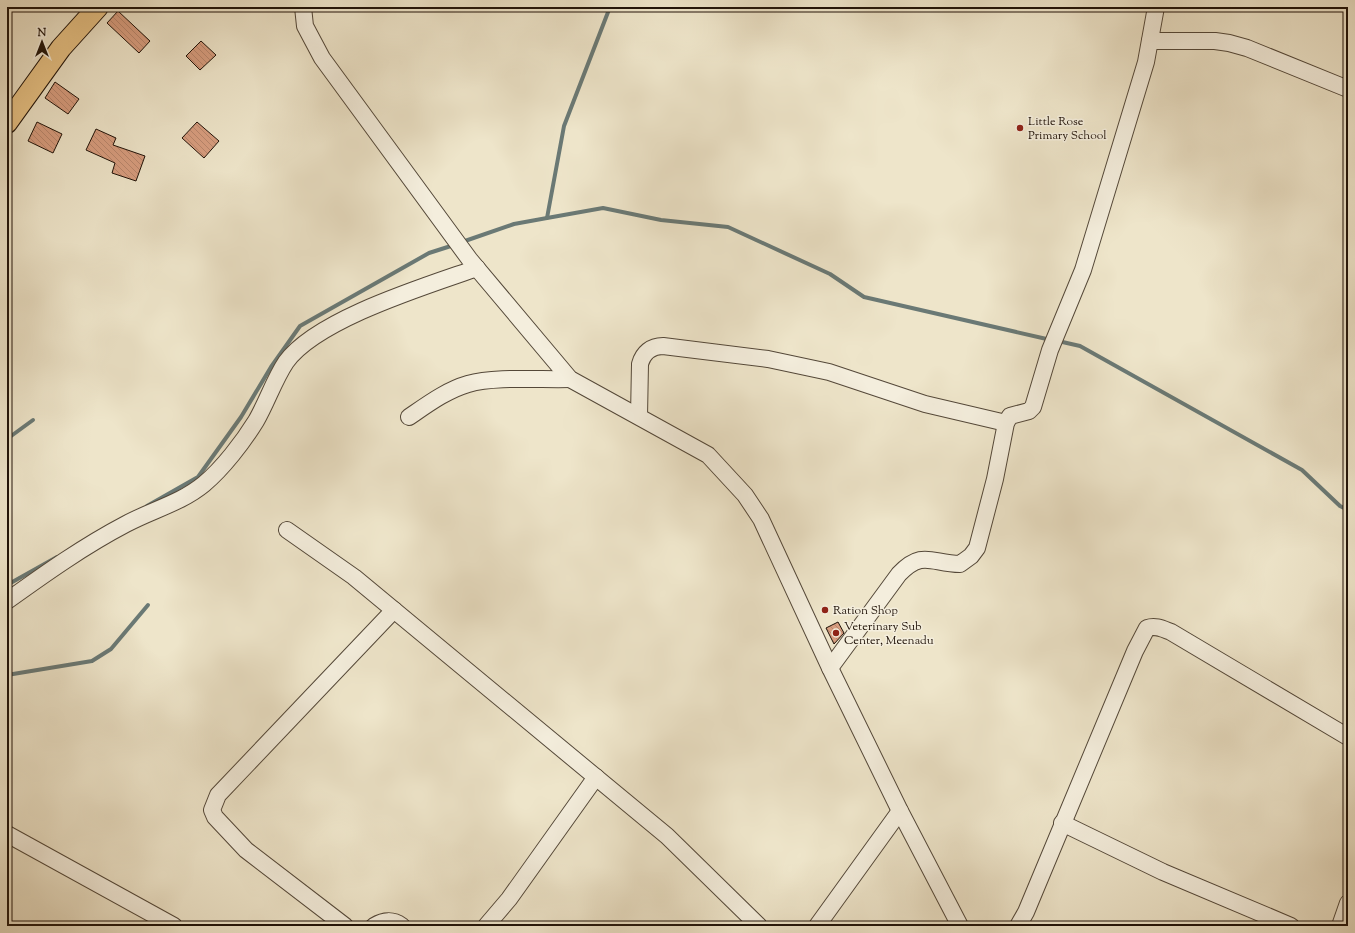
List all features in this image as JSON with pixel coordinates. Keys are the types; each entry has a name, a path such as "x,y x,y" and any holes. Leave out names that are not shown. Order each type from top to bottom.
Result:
{"main road":[{"path":"7,123 61,48 98,7"}],"street":[{"path":"303,7 305,26 322,58 473,264 570,379 708,455 744,495 760,518 830,668 900,811 960,926"},
{"path":"830,668 899,574 910,563 925,559 960,564 976,550 980,542 995,479 1006,423 1010,416 1029,411 1033,407 1050,350 1083,270 1146,62 1156,7"},
{"path":"1150,41 1215,41 1230,43 1247,48 1348,89"},
{"path":"7,601 70,556 127,523 173,503 202,485 218,471 255,421 286,362 301,345 337,323 473,264"},
{"path":"639,416 640,364 642,357 652,348 662,346 768,359 829,372 925,404 1006,423"},
{"path":"409,417 446,393 469,384 516,380 570,379"},
{"path":"287,530 354,577 667,836 759,926"},
{"path":"345,926 246,850 215,817 212,810 218,795 394,610"},
{"path":"1018,926 1026,912 1135,651 1144,632 1148,628 1152,626 1171,632 1348,737"},
{"path":"486,926 509,899 596,777"},
{"path":"817,926 900,811"},
{"path":"1062,824 1163,872 1291,926"},
{"path":"7,834 174,926"},
{"path":"1340,926 1348,903"},
{"path":"374,926 385,920 390,920 402,926"}],"building":[{"path":"118,11 150,41 139,53 107,23"},
{"path":"201,41 216,55 200,70 186,56"},
{"path":"55,82 79,99 68,114 45,98"},
{"path":"37,122 62,134 53,153 28,141"},
{"path":"197,122 219,141 204,158 182,138"},
{"path":"96,129 116,138 113,145 145,156 136,181 112,173 115,163 86,150"},
{"name":"Veterinary Sub Center, Meenadu","path":"838,622 844,633 834,644 826,628"}],"waterway":[{"path":"462,242 514,224 547,218 564,126 610,7"},
{"path":"547,218 603,208 661,220 728,227 830,274 864,297 1051,340"},
{"path":"147,506 198,477 241,417 271,367 300,326 429,253 454,245"},
{"path":"1058,341 1080,346 1302,470 1340,506 1348,510"},
{"path":"7,439 33,420"},
{"path":"7,585 57,557"},
{"path":"7,675 92,661 111,649 148,605"}],"place":[{"name":"Little Rose Primary School","path":"1020,128"},
{"name":"Ration Shop","path":"825,610"},
{"name":"Veterinary Sub Center, Meenadu","path":"836,633"}]}
